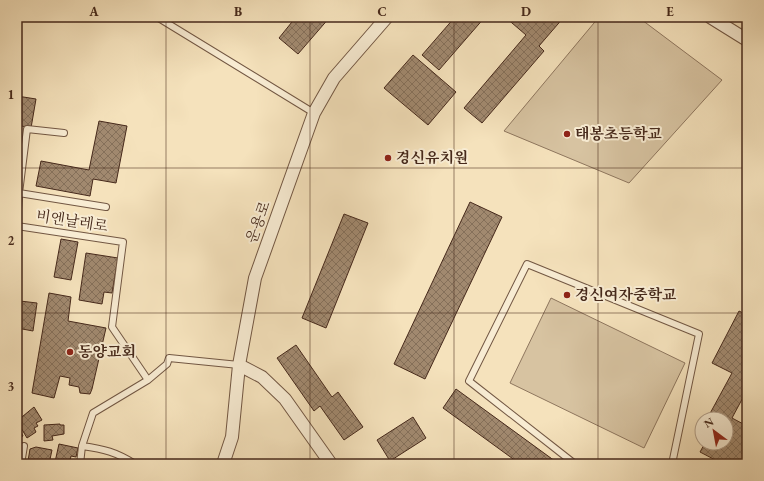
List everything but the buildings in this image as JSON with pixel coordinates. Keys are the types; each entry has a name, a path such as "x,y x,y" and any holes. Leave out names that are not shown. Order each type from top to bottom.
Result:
{"street":[{"name":"운용로","path":"223,464 232,437 239,365 255,278 314,113 334,78 387,17"},
{"path":"710,17 747,40"},
{"path":"239,365 262,377 285,399 331,464"}],"lane":[{"path":"157,17 314,113"},
{"path":"17,226 19,179 27,129 64,133"},
{"path":"19,193 106,207"},
{"name":"비엔날레로","path":"17,226 123,242 112,327 148,380"},
{"path":"575,464 469,381 527,264 699,334 672,464"},
{"path":"80,464 82,446 94,413 148,380 167,364 169,358 239,365"},
{"path":"21,464 24,446"},
{"path":"82,446 103,448 116,453 135,464"}],"shaded area":[{"path":"599,17 638,17 722,80 629,183 504,131"},
{"path":"551,298 685,363 644,448 510,383"}],"place":[{"name":"태봉초등학교","path":"567,134"},
{"name":"경신유치원","path":"388,158"},
{"name":"경신여자중학교","path":"567,295"},
{"name":"동양교회","path":"70,352"}]}
